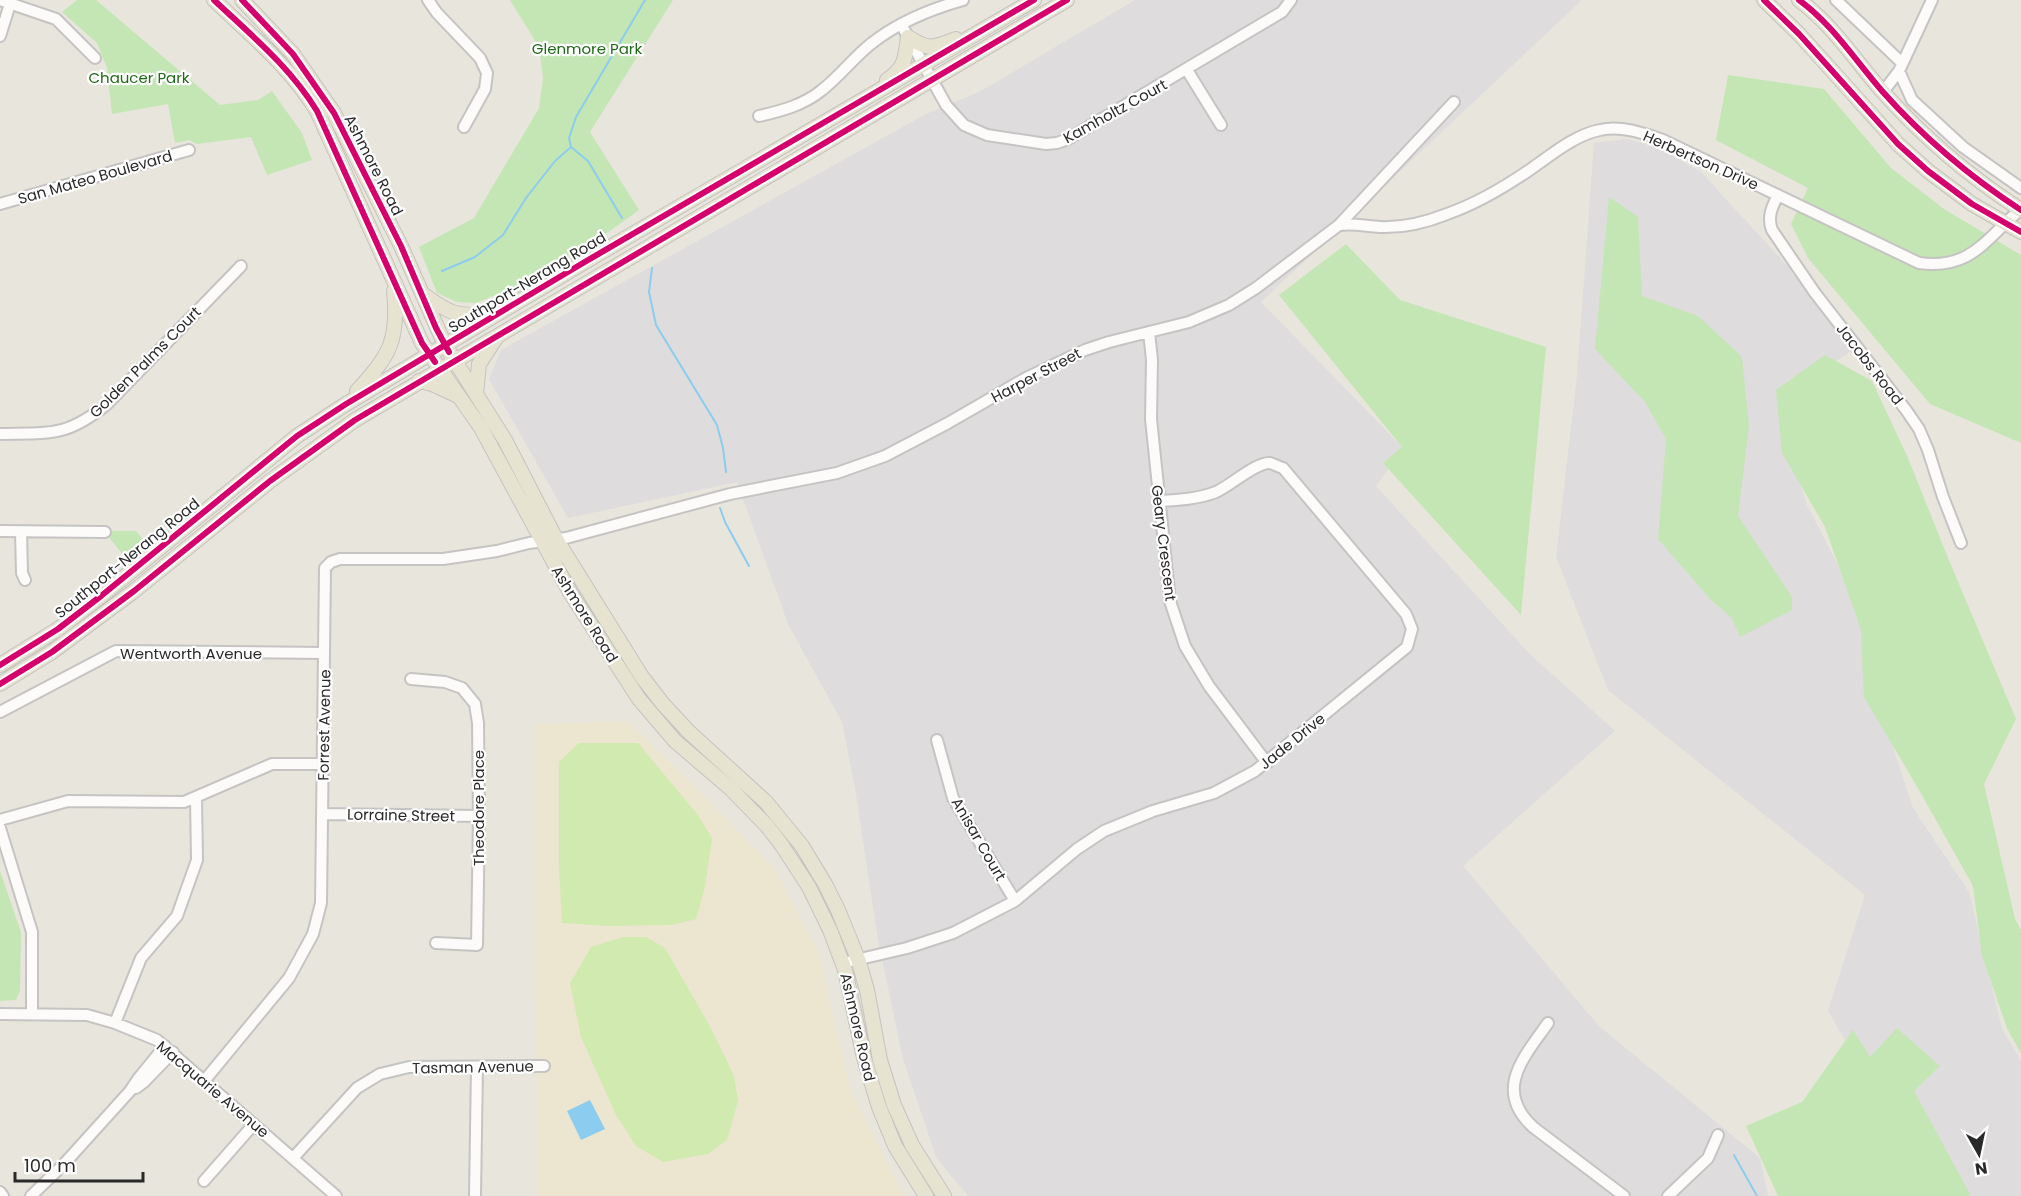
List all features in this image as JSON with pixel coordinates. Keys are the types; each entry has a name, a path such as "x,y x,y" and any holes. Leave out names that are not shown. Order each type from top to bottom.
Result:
{"main road":[{"name":"Ashmore Road","path":"214,0 282,63 304,89 317,111 393,282 429,354 481,428 571,594 639,699 675,741 731,789 781,844 818,905 843,963 864,1058 879,1107 895,1146 926,1196"},
{"name":"Ashmore Road","path":"242,0 293,54 334,113 401,246 445,345 511,450 556,539 626,652 663,704 689,732 753,789 802,846 838,910 858,959 867,990 880,1060 894,1105 912,1145 944,1196"},
{"name":"Southport-Nerang Road","path":"0,665 57,629 110,589 297,436 346,404 1034,0"},
{"name":"Southport-Nerang Road","path":"0,684 52,652 134,591 301,458 355,420 1067,0"},
{"path":"1764,0 1799,34 1898,144 1957,194 2021,232"},
{"path":"1799,0 1839,38 1883,92 1929,139 1964,170 2021,210"},
{"path":"876,93 881,84 903,65 908,37 922,46 932,47 957,38 975,35"},
{"path":"346,404 374,373 392,343 396,314 393,282"},
{"path":"421,293 439,307 452,313 496,315"},
{"path":"476,394 478,364 500,334"},
{"path":"419,381 432,384 460,397"}],"street":[{"path":"429,0 437,13 480,58 487,73 485,89 464,128"},
{"path":"759,116 789,109 819,93 872,43 901,24 930,9 963,0"},
{"name":"Kamholtz Court","path":"901,24 950,110 964,124 987,135 1051,144 1068,139 1187,70 1282,12 1292,0"},
{"path":"1836,0 1901,67 1912,100 1964,147 2021,188"},
{"path":"1883,92 1901,67 1932,0"},
{"path":"0,36 5,2 56,19 95,58"},
{"path":"1187,70 1221,125"},
{"name":"Harper Street","path":"556,539 730,494 837,473 870,462 901,449 1056,363 1085,350 1189,322 1229,304 1256,288 1339,225 1454,102"},
{"name":"Herbertson Drive","path":"1339,225 1353,223 1382,227 1425,221 1472,205 1577,139 1599,130 1620,129 1641,132 1663,140 1919,263 1931,265 1955,262 1965,258 1978,250 2003,223 2021,210"},
{"name":"San Mateo Boulevard","path":"0,204 189,150"},
{"name":"Jacobs Road","path":"1778,195 1770,215 1772,230 1815,293 1906,410 1918,429 1961,543"},
{"name":"Golden Palms Court","path":"0,434 55,433 72,428 91,418 241,266"},
{"name":"Geary Crescent","path":"1149,332 1152,360 1151,419 1170,601 1185,646 1209,686 1267,763"},
{"name":"Jade Drive","path":"843,963 907,948 953,933 1015,902 1060,862 1104,831 1154,810 1214,793 1255,771 1407,647 1412,629 1406,614 1283,468 1269,463 1258,465 1234,483 1215,492 1192,499 1159,501"},
{"path":"0,531 105,532"},
{"path":"21,532 22,573 26,580"},
{"name":"Forrest Avenue","path":"205,1080 289,978 313,934 321,903 325,568 331,562 340,559 459,558 556,539"},
{"name":"Wentworth Avenue","path":"0,712 116,651 324,653"},
{"name":"Theodore Place","path":"411,679 445,681 462,687 475,704 478,723 477,945 436,943"},
{"name":"Anisar Court","path":"937,740 953,798 1015,902"},
{"path":"0,820 68,801 184,802 272,764 323,764"},
{"path":"115,1023 141,958 177,916 198,860 196,797"},
{"name":"Lorraine Street","path":"323,814 479,816"},
{"path":"0,828 32,932 32,1014"},
{"name":"Macquarie Avenue","path":"0,1014 87,1015 115,1023 157,1040 336,1196"},
{"path":"1548,1023 1516,1071 1514,1094 1520,1112 1533,1127 1624,1196"},
{"path":"31,1196 64,1164 130,1091 144,1082 169,1049"},
{"name":"Tasman Avenue","path":"293,1158 357,1088 380,1074 410,1067 544,1066"},
{"path":"475,1196 477,1067"},
{"path":"204,1181 254,1124"},
{"path":"1668,1196 1707,1158 1718,1135"},
{"path":"0,1192 3,1196"}],"shaded area":[{"path":"1135,0 1582,0 1261,302 1403,448 1376,486 1530,654 1615,731 1463,866 1600,1027 1760,1158 1768,1196 968,1196 936,1157 903,1059 878,940 855,788 842,722 788,624 737,482 568,518 489,379 501,350 926,114 981,91"},
{"path":"1627,139 1657,147 1701,172 1791,270 1851,351 1783,396 1788,445 1807,505 1865,617 1874,690 1913,808 1969,892 2002,1029 2021,1061 2021,1196 1937,1196 1828,1011 1865,895 1608,690 1556,557 1577,376 1594,143"},
{"path":"628,721 775,869 819,954 851,1091 904,1196 537,1196 535,724"}],"green space":[{"name":"Chaucer Park","path":"77,0 96,0 220,105 258,100 272,91 302,133 312,160 267,175 251,137 197,144 189,140 175,143 168,104 112,114 107,68 97,43 62,12"},
{"name":"Glenmore Park","path":"510,0 673,0 590,132 639,210 610,231 510,289 476,303 457,302 437,293 419,247 474,218 539,108 543,78 539,47"},
{"path":"1728,75 1824,89 1891,168 1944,209 2021,255 2021,443 1930,404 1808,258 1791,224 1808,188 1716,140"},
{"path":"1609,197 1638,217 1642,296 1698,316 1742,357 1749,426 1738,516 1792,597 1792,610 1740,637 1732,618 1711,600 1658,539 1666,439 1645,402 1595,349"},
{"path":"1346,244 1400,300 1546,347 1521,615 1383,463 1402,447 1279,295"},
{"path":"1825,355 1872,381 1908,458 2016,719 1984,784 2015,919 2021,930 2021,1054 2007,1028 1982,956 1973,886 1864,697 1861,630 1825,527 1782,453 1776,390"},
{"path":"107,531 136,531 144,541 124,556 107,535"},
{"path":"579,743 638,743 697,814 712,838 705,887 696,919 672,925 607,926 562,923 559,867 559,762"},
{"path":"0,871 21,932 20,991 16,1000 0,1001"},
{"path":"623,937 646,937 665,948 712,1030 734,1076 738,1101 727,1140 708,1154 663,1162 636,1146 616,1115 581,1037 570,983 591,947"},
{"path":"1897,1028 1940,1066 1914,1091 1971,1196 1778,1196 1746,1126 1802,1102 1853,1030 1870,1057"}],"water":[{"path":"590,1100 605,1129 581,1140 567,1111"}],"waterway":[{"path":"622,218 588,161 571,147 569,138 576,117 645,0"},
{"path":"442,271 475,257 503,235 526,198 555,161 571,147"},
{"path":"652,268 649,292 656,325 717,425 726,472"},
{"path":"720,508 749,566"},
{"path":"1734,1155 1757,1196"}],"cycle path":[{"path":"214,0 295,80 317,111 422,343 435,362"},
{"path":"242,0 293,54 334,113 401,246 436,328 449,352"},
{"path":"0,665 58,629 297,436 346,404 1034,0"},
{"path":"0,684 52,652 134,591 270,481 355,420 1067,0"},
{"path":"1764,0 1799,34 1898,144 1928,171 1972,204 2021,232"},
{"path":"1799,0 1833,31 1882,91 1931,140 1965,170 2021,210"}]}
